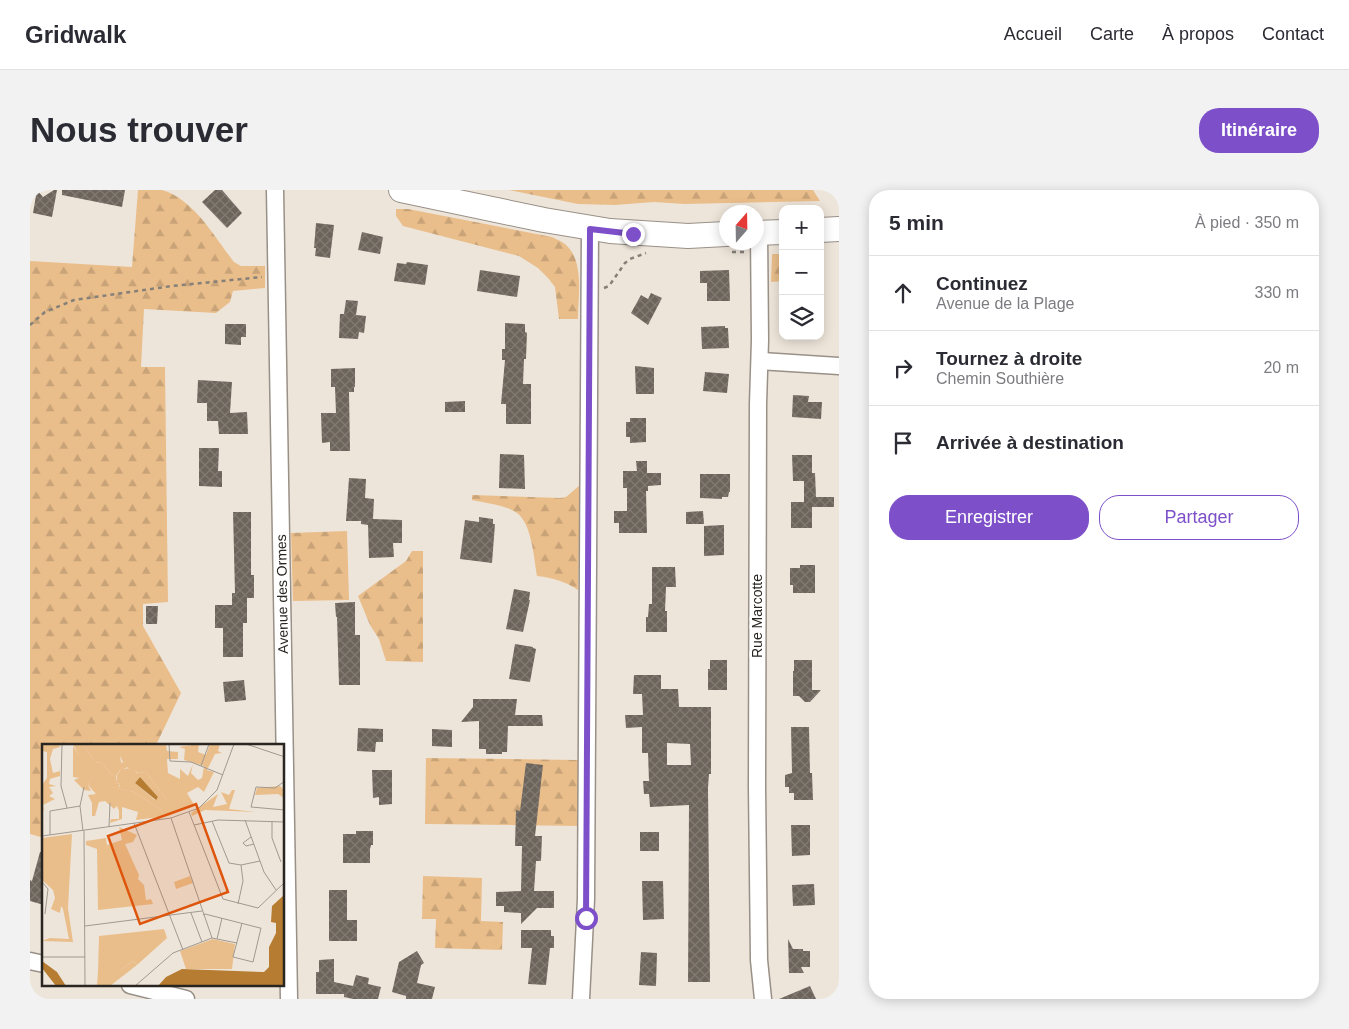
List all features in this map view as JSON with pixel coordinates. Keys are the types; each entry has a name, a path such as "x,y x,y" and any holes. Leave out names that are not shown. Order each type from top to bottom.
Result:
{"street":[{"name":"Avenue des Ormes","path":"275,190 284,744"},
{"path":"401,190 590,229 688,236 719,242"},
{"path":"581,999 587,881 590,229"},
{"path":"824,230 839,229"},
{"path":"764,237 779,233"},
{"name":"Rue Marcotte","path":"758,250 760,361 758,423 757,787 759,960 763,999"},
{"path":"760,361 839,366"},
{"name":"Avenue des Ormes","path":"285,776 289,999"},
{"path":"134,986 186,999"}],"path":[{"path":"589,288 606,288 630,259 650,252"},
{"path":"30,325 45,312 74,300 172,286 276,275"}],"green space":[{"path":"138,190 162,190 174,195 194,210 234,262 241,266 265,266 265,288 233,291 230,302 216,313 144,309 141,367 165,367 168,602 143,604 143,626 181,693 156,744 42,744 42,837 30,834 30,261 132,267"},
{"path":"509,190 813,190 820,201 578,204"},
{"path":"396,209 408,209 552,237 563,242 573,254 578,271 578,319 559,319 555,287 538,268 519,256 403,226 396,216"},
{"path":"772,254 779,254 779,281 771,282"},
{"path":"580,485 578,590 559,580 537,576 529,533 522,518 517,513 502,506 472,500 472,495 560,498 566,497"},
{"path":"347,531 349,600 293,601 291,533"},
{"path":"412,551 423,551 423,662 386,661 379,639 370,625 358,596 406,561"},
{"path":"426,758 578,760 578,826 425,824"},
{"path":"423,876 482,878 481,921 503,922 502,950 435,948 436,919 422,919"}],"building":[{"path":"37,190 43,197 57,190 52,217 33,213"},
{"path":"62,190 125,190 122,207 62,195"},
{"path":"215,190 222,190 242,213 227,228 202,202"},
{"path":"316,223 334,225 330,258 315,256"},
{"path":"362,232 383,237 380,254 358,250"},
{"path":"407,262 428,265 425,285 394,281 397,263 406,264"},
{"path":"480,270 520,276 517,297 477,291"},
{"path":"729,270 730,301 707,301 707,283 700,283 700,271"},
{"path":"651,293 662,298 648,325 631,313 641,295 648,299"},
{"path":"346,300 358,301 356,315 366,316 364,333 359,332 358,339 339,338 340,314 344,314"},
{"path":"505,323 525,324 525,332 527,333 523,384 531,384 531,424 506,424 506,404 501,404 505,360 502,360 502,349 505,349"},
{"path":"225,324 246,324 246,337 241,337 241,345 225,344"},
{"path":"725,326 725,328 728,328 729,348 702,349 701,327"},
{"path":"635,366 654,368 654,394 636,394"},
{"path":"355,368 354,392 349,392 350,451 330,451 330,442 322,443 321,413 336,413 335,387 331,387 331,369"},
{"path":"705,372 729,374 727,393 703,391"},
{"path":"198,380 232,382 230,413 247,412 248,434 219,434 218,421 207,421 207,403 197,403"},
{"path":"793,395 809,396 808,402 822,402 821,419 792,417"},
{"path":"465,401 465,412 445,412 445,402"},
{"path":"630,418 646,418 646,442 630,443 630,437 626,437 626,422 630,422"},
{"path":"199,448 219,448 218,471 222,471 222,487 199,486"},
{"path":"500,454 524,455 525,489 499,488"},
{"path":"792,455 812,455 812,473 815,473 816,497 834,497 834,507 812,507 812,528 791,528 791,502 804,502 804,481 793,481"},
{"path":"636,461 647,461 647,473 661,473 661,485 648,486 648,491 646,491 647,533 619,533 619,523 614,523 614,511 627,511 627,488 623,488 623,471 637,471"},
{"path":"700,474 730,474 730,492 728,497 722,497 722,499 700,498"},
{"path":"349,478 366,479 365,498 374,499 373,519 402,520 402,543 393,543 394,557 369,558 368,525 361,524 361,521 346,521"},
{"path":"703,511 704,524 686,524 686,512"},
{"path":"233,512 251,512 251,575 254,575 254,598 247,598 247,623 243,623 243,657 223,657 223,628 215,628 215,605 232,605 232,593 235,593"},
{"path":"479,517 493,519 493,524 495,524 492,563 460,559 465,520 479,522"},
{"path":"724,525 724,555 704,556 704,526"},
{"path":"800,565 815,565 815,593 793,593 793,585 790,585 790,568 800,568"},
{"path":"652,567 675,567 676,587 666,587 665,611 667,611 667,632 646,632 646,617 648,617 649,604 652,604"},
{"path":"514,589 530,592 523,632 506,629"},
{"path":"355,602 355,635 360,635 360,685 339,685 335,603"},
{"path":"146,606 158,606 157,624 146,624"},
{"path":"515,644 536,649 530,682 509,679"},
{"path":"710,660 727,660 727,690 708,690"},
{"path":"794,660 812,660 812,690 821,690 810,702 805,702 799,696 793,696"},
{"path":"634,675 661,675 661,689 678,689 679,707 711,707 711,774 709,774 708,788 710,982 688,982 689,805 650,807 649,794 644,794 643,781 649,781 648,753 642,753 642,727 626,728 625,715 643,715 642,694 633,694","holes":["667,743 690,744 691,765 667,765"]},
{"path":"244,680 246,700 225,702 223,682"},
{"path":"473,699 517,699 515,715 542,715 543,726 508,726 507,752 502,752 502,754 486,754 486,749 479,749 479,721 461,722 473,707"},
{"path":"791,727 809,727 810,773 812,773 813,800 794,800 794,793 789,793 789,787 785,787 785,775 792,773"},
{"path":"358,728 383,729 383,742 376,742 375,752 357,751"},
{"path":"432,729 452,730 452,747 432,746"},
{"path":"526,763 543,765 535,836 542,836 541,861 536,861 534,891 554,891 554,908 537,908 521,924 521,913 504,912 504,906 496,906 496,892 521,891 522,846 515,846 516,810 520,811"},
{"path":"372,770 392,770 392,804 379,805 379,797 373,798"},
{"path":"791,825 810,825 810,855 792,856"},
{"path":"356,831 373,831 370,863 343,863 343,834 356,834"},
{"path":"640,832 659,832 659,851 640,851"},
{"path":"40,852 42,852 42,904 30,901 30,880 32,881"},
{"path":"642,881 663,881 664,919 643,920"},
{"path":"814,884 815,905 793,906 792,885"},
{"path":"329,890 347,890 347,920 357,920 357,941 329,941"},
{"path":"521,930 551,930 551,936 554,936 554,948 550,948 546,985 528,984 532,948 521,948"},
{"path":"788,939 793,949 810,951 810,967 801,967 804,973 789,973"},
{"path":"417,951 424,963 421,965 417,983 435,987 432,999 406,999 406,996 392,992 399,962"},
{"path":"641,952 657,953 656,986 639,985"},
{"path":"334,959 334,982 353,986 356,975 369,978 368,984 381,987 378,999 353,999 344,997 344,994 316,994 316,972 319,972 319,960"},
{"path":"810,986 816,999 779,999"}],"route":[{"path":"586,918 590,229 633,234"}]}
